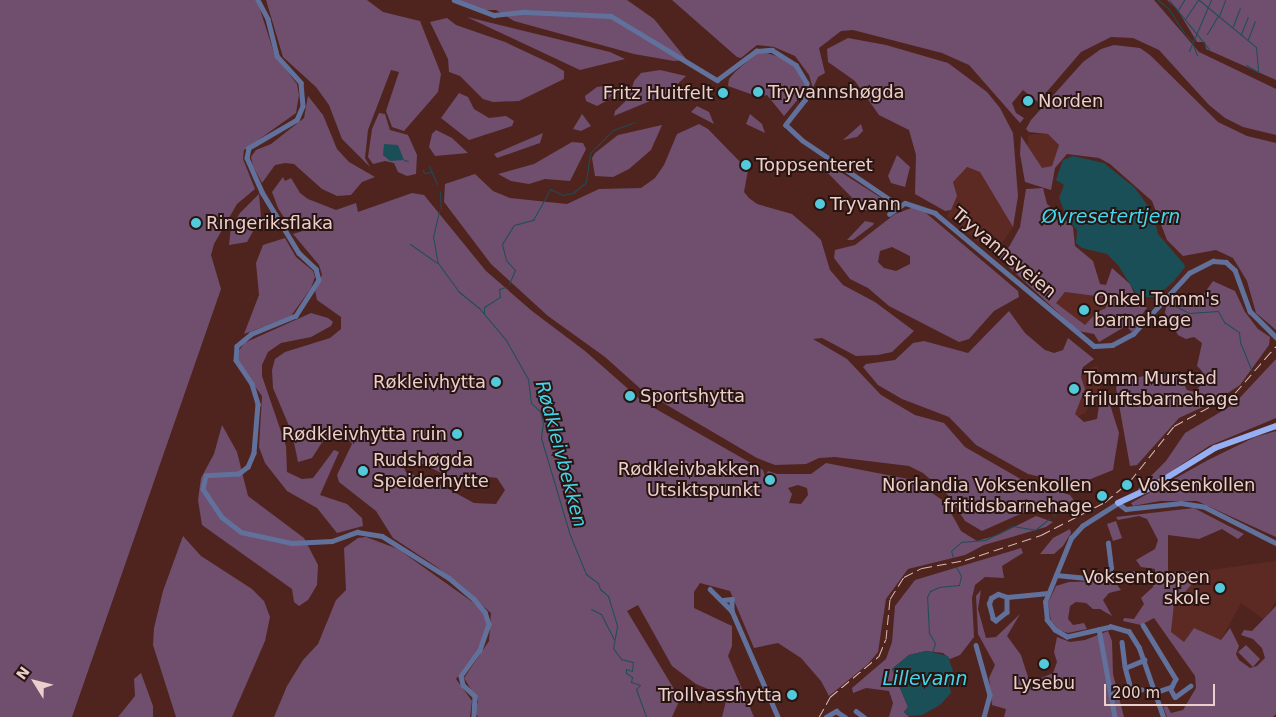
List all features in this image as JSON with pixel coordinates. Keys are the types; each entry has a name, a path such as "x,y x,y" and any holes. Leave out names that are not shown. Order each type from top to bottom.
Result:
{"main road":[{"path":"1118,503 1150,488 1215,448 1276,426"}],"street":[{"path":"258,0 268,19 277,56 302,83 302,108 297,120 249,148 247,158 262,192 299,253 316,268 319,280 296,316 250,335 237,346 236,360 252,384 258,404 254,453 248,466 239,474 206,476 203,489 222,517 241,532 292,543 332,541 357,532 382,536 449,578 477,601 487,616 488,631 477,656 460,678 462,685 475,696 474,717"},
{"path":"454,0 494,15 525,12 611,16 717,80 756,51 772,50 796,65 806,82 806,99 786,125 810,146 898,205 889,214"},
{"name":"Tryvannsveien","path":"898,205 916,205 938,215 1096,347 1112,344 1133,334 1189,273 1213,261 1223,261 1235,270 1250,311 1276,337"},
{"path":"1163,717 1138,644 1127,631 1116,626 1071,637 1057,632 1044,613 1048,593 1075,533 1118,503 1126,509 1166,503 1200,506 1276,543"},
{"path":"1104,578 1111,568 1108,543"},
{"path":"1056,575 1104,578 1138,573"},
{"path":"710,589 723,600 732,599 732,611 778,717"},
{"path":"1007,597 1006,614 994,620 989,604 991,598 998,594 1007,597 1048,593"},
{"path":"1143,625 1176,675 1176,680 1170,688 1155,693"},
{"path":"1099,629 1116,717"},
{"path":"1122,642 1131,691 1142,690"},
{"path":"976,646 990,695 984,717"},
{"path":"1125,666 1144,660"},
{"path":"1170,688 1175,697 1190,686"},
{"path":"826,717 836,711 845,717"},
{"path":"856,711 864,717"}],"shaded area":[{"path":"0,0 257,0 275,56 297,84 299,95 296,113 244,150 243,159 255,189 237,204 214,244 211,255 221,289 72,717 0,717"},
{"path":"266,0 367,0 383,12 420,21 441,74 438,92 404,131 392,127 386,111 399,72 391,70 368,130 365,158 370,167 342,139 329,105 316,87 283,57"},
{"path":"458,0 627,0 654,19 687,60 674,61 634,54 514,21 496,10 478,10"},
{"path":"672,0 1154,0 1199,52 1276,89 1276,135 1243,127 1225,118 1209,105 1159,50 1133,38 1111,37 1081,52 1038,102 1023,90 1012,103 1016,113 1024,118 1020,123 969,65 942,53 853,30 841,31 819,48 825,73 818,77 813,88 809,75 795,56 774,47 757,45 741,58 737,57"},
{"path":"1167,0 1276,0 1276,80 1206,49 1205,42 1197,42 1177,9"},
{"path":"467,17 610,52 625,59 580,70"},
{"path":"447,18 456,25 505,42 554,65 564,71 564,79 519,101 493,102 483,99 460,76 449,72 448,59 430,22"},
{"path":"848,38 886,45 948,63 987,92 1000,108 1013,133 1018,196 1013,227 980,172 967,167 953,182 957,196 951,210 945,211 915,194 916,155 909,130 879,115 855,81 828,62 827,49"},
{"path":"1114,45 1140,48 1150,55 1218,122 1247,136 1276,143 1276,330 1256,313 1247,281 1233,258 1216,250 1183,256 1167,240 1152,201 1110,164 1099,158 1067,154 1055,168 1051,190 1025,182 1020,154 1021,136 1042,168 1052,166 1059,145 1048,134 1029,132 1026,129 1031,120 1083,62 1101,49"},
{"path":"764,52 782,58 797,69 804,83 805,91 784,116 767,95 759,97 728,86 729,79 735,72 756,54"},
{"path":"660,70 686,76 667,94 614,116 615,111 629,98 634,81 641,73"},
{"path":"604,86 612,89 613,94 606,101 597,106 586,101 585,96 597,87"},
{"path":"459,93 468,97 474,109 489,118 506,116 514,121 512,126 469,140 441,118"},
{"path":"308,96 323,115 337,149 349,162 375,177 362,182 351,195 337,196 322,189 294,164 275,165 262,183 253,166 251,157 256,150 271,144 304,118"},
{"path":"697,106 709,112 714,124 691,112"},
{"path":"379,113 385,114 390,130 408,135 417,155 416,174 407,176 398,172 394,163 385,161 373,164 368,157 372,129"},
{"path":"582,114 591,126 581,131 573,129"},
{"path":"750,114 762,124 765,133 746,124"},
{"path":"699,124 708,129 748,170 744,192 749,198 757,204 792,214 821,240 830,270 843,285 875,302 914,331 892,352 878,355 856,356 822,338 813,339 847,359 881,395 915,415 944,423 965,447 1024,481 1070,495 1075,502 1067,510 1052,512 1034,508 982,531 965,521 948,495 923,473 909,466 835,457 819,458 806,464 775,465 757,458 643,391 605,357 548,316 491,264 444,202 445,184 475,174 493,191 510,198 567,204 599,189 641,188 655,178 664,165 677,134"},
{"path":"861,124 863,131 857,137 843,140"},
{"path":"662,125 651,150 629,169 613,177 595,176 592,158 595,153 618,135"},
{"path":"436,130 452,138 468,153 435,156 429,147 432,134"},
{"path":"543,133 540,143 497,158 494,154"},
{"path":"1048,134 1059,145 1052,166 1042,169 1028,148 1028,136"},
{"path":"572,142 583,143 586,149 570,181 545,179 529,184 511,181 498,174 534,164"},
{"path":"897,155 910,167 905,187 891,183 888,176"},
{"path":"820,159 883,199 884,205 879,211 864,210 820,165"},
{"path":"966,167 980,172 1013,227 994,255 947,216 957,196 953,182"},
{"path":"283,177 285,181 291,178 300,193 308,199 336,210 356,203 358,212 412,193 424,195 486,271 532,311 585,351 642,401 763,470 765,476 768,471 777,474 811,474 826,463 913,480 945,502 961,531 977,541 998,535 1036,516 1053,522 1046,527 984,545 965,555 908,569 886,599 878,652 868,664 829,696 821,681 801,658 778,643 754,648 730,591 700,583 694,592 694,608 732,626 732,646 728,656 754,717 722,717 727,697 696,684 672,666 638,605 627,611 680,699 672,717 478,717 475,712 478,701 464,678 489,641 491,613 437,567 393,538 376,511 339,482 337,475 352,444 345,435 328,433 312,458 298,462 292,433 273,388 272,370 275,359 285,352 330,338 341,329 341,317 317,300 315,290 322,275 319,265 293,234 312,228 297,216 296,221 285,219 278,208 272,192","holes":["416,461 446,475 472,481 481,476 497,478 505,490 496,504 474,503 439,484 406,472 402,463","798,485 807,488 808,495 801,504 789,503 792,494 788,488"]},
{"path":"1043,188 1047,204 1073,227 1075,246 1093,261 1100,284 1106,285 1112,268 1130,284 1137,300 1147,308 1140,317 1139,325 1132,332 1126,326 1099,342 1094,334 1078,331 997,256 1009,247 1020,227 1026,189","holes":["1065,292 1103,297 1108,300 1106,308 1097,312 1085,325 1056,303"]},
{"path":"259,194 261,217 247,242 229,245 231,227 240,213"},
{"path":"914,207 926,213 1018,291 1019,297 994,311 969,339 959,342 889,306 868,288 850,279 834,258 835,250 855,245 895,214","holes":["892,247 910,256 910,264 896,271 884,268 878,262 880,251"]},
{"path":"865,221 874,223 853,240 847,240"},
{"path":"285,238 296,257 313,271 315,277 311,288 291,316 244,334 259,295 256,263 263,245"},
{"path":"1213,281 1235,291 1245,312 1258,329 1270,337 1269,345 1240,385 1216,401 1179,418 1137,465 1130,466 1116,388 1119,382 1152,374 1178,373 1187,390 1195,392 1204,381 1202,371 1197,366 1202,343 1194,337 1186,339 1178,335 1165,313 1171,298 1183,302 1201,298"},
{"name":"Onkel Tomm's barnehage","path":"1065,292 1103,297 1108,300 1106,308 1097,312 1085,325 1055,303"},
{"path":"1009,311 1025,333 1045,350 1054,353 1063,350 1068,338 1094,359 1083,367 1081,377 1085,389 1075,414 1084,422 1097,419 1100,399 1103,394 1107,395 1119,433 1113,470 1076,485 1028,474 976,445 949,417 902,399 878,385 863,367 866,364 895,360 913,343 924,341 968,353"},
{"path":"311,313 328,318 333,322 331,326 311,337 281,343 268,352 262,365 262,376 286,446 287,472 302,479 313,478 334,450 339,452 320,495 347,504 362,518 363,526 337,533 317,508 287,491 265,463 259,447 262,396 239,365 236,355 244,343"},
{"path":"1276,359 1276,418 1209,446 1139,493 1138,489 1166,461 1185,433 1234,404"},
{"path":"1097,366 1103,383 1085,413 1075,418 1067,377"},
{"path":"222,425 237,452 248,496 304,538 318,565 317,585 308,600 299,606 294,602 292,589 202,525 198,500 201,478 214,454"},
{"path":"1276,431 1276,537 1197,501 1160,501 1133,506 1131,503 1208,460 1255,437"},
{"path":"1194,508 1244,534 1238,539 1222,529 1199,539 1168,535 1168,572 1204,571 1174,604 1171,632 1184,642 1194,628 1221,640 1230,628 1239,646 1236,654 1239,660 1250,668 1257,666 1265,658 1262,648 1253,639 1241,635 1244,630 1252,631 1276,606 1276,714 1273,717 1167,717 1163,707 1167,706 1171,713 1183,710 1196,688 1195,676 1154,618 1141,625 1123,621 1124,618 1134,619 1144,604 1141,598 1153,587 1155,569 1141,567 1136,560 1155,549 1158,540 1147,519 1139,516 1118,520 1116,517"},
{"path":"1116,521 1122,538 1113,541 1107,524"},
{"path":"1070,529 1071,533 1063,546 1054,554 1040,554 1053,538"},
{"path":"183,536 201,556 252,589 264,601 270,617 265,641 232,717 176,717 153,645 154,628 163,591"},
{"path":"366,537 398,549 481,608 486,621 486,632 476,653 456,679 472,701 470,717 274,717 287,686 303,660 318,644 336,600 346,590 344,548 358,538"},
{"path":"1021,548 1023,553 1002,566 1004,578 985,577 975,585 972,598 974,637 960,655 950,659 943,653 926,651 909,655 892,669 908,707 904,712 909,717 889,717 893,703 889,691 866,688 853,693 852,688 886,659 892,642 895,606 915,580"},
{"name":"Voksentoppen skole","path":"1276,561 1276,601 1265,620 1241,603 1221,640 1194,628 1184,642 1171,632 1174,604 1204,571"},
{"path":"1114,581 1121,590 1109,593 1103,600 1112,616 1100,609 1093,609 1086,603 1076,602 1070,606 1068,619 1073,625 1084,623 1087,629 1068,633 1059,630 1051,621 1048,603 1056,586 1069,582"},
{"path":"981,590 978,609 986,638 996,637 1020,614 1007,636 1021,655 1028,677 1039,679 1053,673 1057,662 1054,652 1057,637 1070,642 1085,640 1108,631 1112,641 1113,674 1124,717 1004,717 1006,709 992,705 989,678 995,665 978,634 976,596"},
{"path":"1246,645 1260,659 1253,667 1238,652"},
{"path":"141,673 153,706 153,717 118,717 135,696 134,679"}],"water":[{"path":"384,144 398,145 404,160 390,161 383,155"},
{"name":"Øvresetertjern","path":"1073,156 1104,163 1135,188 1153,213 1158,234 1184,264 1185,267 1174,281 1156,297 1138,297 1118,265 1107,254 1082,248 1076,243 1077,230 1067,218 1059,198 1064,185 1056,180 1063,160"},
{"name":"Lillevann","path":"926,651 948,656 953,671 949,683 951,693 940,705 922,715 909,716 904,712 908,707 892,669 909,655"}],"waterway":[{"path":"1158,0 1168,8 1184,33"},
{"path":"1169,0 1209,49"},
{"path":"1178,10 1184,0"},
{"path":"1185,19 1198,0"},
{"path":"1199,0 1256,47 1258,72"},
{"path":"1189,51 1211,0"},
{"path":"1219,16 1225,0"},
{"path":"1233,26 1240,8"},
{"path":"1207,34 1218,16"},
{"path":"1241,34 1248,17"},
{"path":"1248,39 1255,21"},
{"path":"1186,35 1193,42"},
{"path":"1193,45 1197,55"},
{"path":"1246,65 1258,72"},
{"path":"509,284 515,270 506,260 502,244 514,225 533,220 550,189 563,195 573,193 586,182 590,153 613,130 635,122"},
{"name":"Rødkleivbekken","path":"404,160 408,161"},
{"name":"Rødkleivbekken","path":"429,166 437,184"},
{"name":"Rødkleivbekken","path":"423,170 424,173 432,172"},
{"name":"Rødkleivbekken","path":"440,192 441,209"},
{"name":"Rødkleivbekken","path":"439,211 433,236 438,263 458,291 479,308 506,340 528,379 531,403 540,411 543,423 541,438 570,535 586,574 598,583 600,589 608,596 617,626 613,648 621,659 633,662 632,671 626,669 626,673 632,677 631,682 640,685 636,689 646,717"},
{"path":"410,244 437,263"},
{"path":"484,314 484,307 500,297 499,289 506,287"},
{"path":"1170,303 1189,313 1218,311 1224,322 1239,332 1240,342 1252,371"},
{"path":"1053,516 1067,503"},
{"path":"953,557 951,551 961,542 985,540 1013,526 1035,530 1050,518"},
{"path":"932,653 935,643 929,633 927,597 930,591 939,587 959,585 961,576 956,567"},
{"path":"591,609 601,614 614,639"}],"railway":[{"path":"819,717 830,697 879,656 886,639 890,599 904,577 922,568 965,560 1041,535 1105,502 1130,481 1174,426 1235,393 1276,346"}],"place":[{"name":"Tryvannshøgda","path":"758,92"},
{"name":"Fritz Huitfelt","path":"723,93"},
{"name":"Norden","path":"1028,101"},
{"name":"Toppsenteret","path":"746,165"},
{"name":"Tryvann","path":"820,204"},
{"name":"Ringeriksflaka","path":"196,223"},
{"name":"Onkel Tomm's barnehage","path":"1084,310"},
{"name":"Røkleivhytta","path":"496,382"},
{"name":"Tomm Murstad friluftsbarnehage","path":"1074,389"},
{"name":"Sportshytta","path":"630,396"},
{"name":"Rødkleivhytta ruin","path":"457,434"},
{"name":"Rudshøgda Speiderhytte","path":"363,471"},
{"name":"Rødkleivbakken Utsiktspunkt","path":"770,480"},
{"name":"Voksenkollen","path":"1127,485"},
{"name":"Norlandia Voksenkollen fritidsbarnehage","path":"1102,496"},
{"name":"Voksentoppen skole","path":"1220,588"},
{"name":"Lysebu","path":"1044,664"},
{"name":"Trollvasshytta","path":"792,695"}]}
